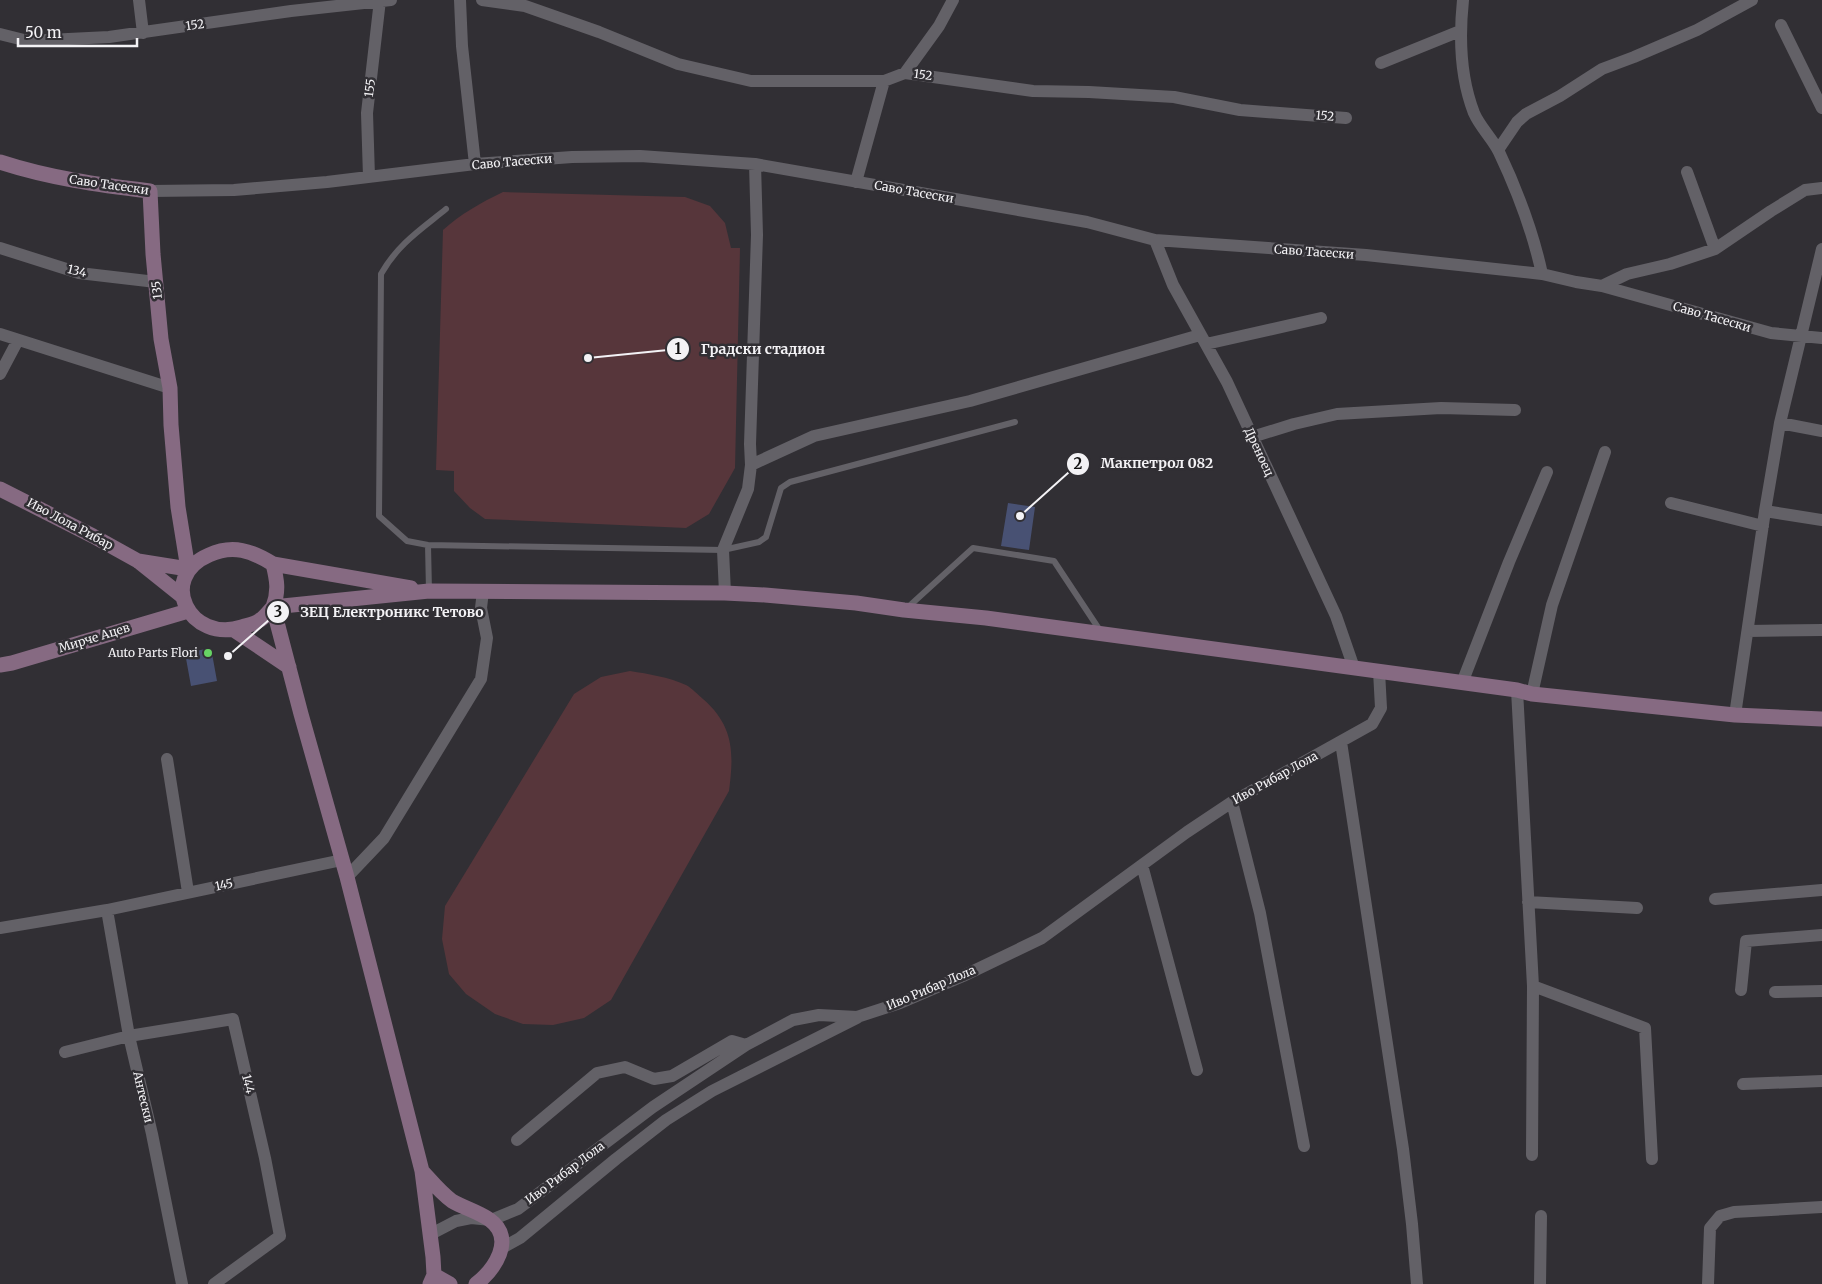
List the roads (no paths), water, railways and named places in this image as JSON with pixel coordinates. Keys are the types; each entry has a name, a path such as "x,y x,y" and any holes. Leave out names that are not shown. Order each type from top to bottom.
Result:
{"main road":[{"name":"Саво Тасески","path":"0,162 31,172 150,191"},
{"name":"135","path":"150,191 153,254 161,339 170,388 178,507 188,569"},
{"name":"Иво Лола Рибар","path":"0,489 138,561"},
{"path":"185,604 184,580 188,569 198,560 221,550 247,551 273,564 429,591"},
{"path":"138,561 188,569"},
{"path":"138,561 185,604 194,619 208,627 220,630 234,630 259,622 273,607 278,590 273,564"},
{"path":"273,607 429,591 725,593 856,603 986,618 1379,670 1524,692 1735,715 1822,719"},
{"name":"Мирче Ацев","path":"0,665 12,663 185,604"},
{"path":"273,607 300,714 347,877 422,1171 430,1234 432,1279 450,1284"},
{"path":"234,630 289,667"},
{"path":"422,1171 450,1200 491,1220 500,1232 502,1248 497,1261 484,1278 476,1284"}],"street":[{"path":"139,0 143,33"},
{"path":"460,0 462,46 475,164"},
{"name":"152","path":"482,0 525,6 599,32 678,64 751,81 884,81 905,73 1033,91 1174,97 1240,110 1346,118"},
{"path":"905,73 939,26 953,0"},
{"path":"1463,0 1460,31 1464,80 1475,114 1498,150 1536,246 1542,274"},
{"path":"1498,150 1517,122 1526,114 1560,96 1602,69 1697,30 1752,0"},
{"name":"152","path":"0,34 28,41 109,37 291,11 384,1"},
{"name":"155","path":"369,177 367,113 384,1"},
{"path":"1781,25 1822,108"},
{"path":"1381,63 1460,31"},
{"path":"856,182 884,81"},
{"name":"Саво Тасески","path":"150,191 234,190 327,182 475,164 572,157 620,156 755,164 1087,222 1155,240 1366,255 1542,274 1602,286 1771,334 1822,338"},
{"path":"725,593 723,550 748,489 751,465 750,444 757,235 755,164"},
{"path":"1687,172 1715,249"},
{"path":"1602,286 1627,274 1670,264 1715,249 1805,190 1822,188"},
{"name":"Дреноец","path":"1155,240 1173,285 1227,382 1336,616 1354,668"},
{"name":"134","path":"0,248 79,273 156,282"},
{"path":"1735,715 1780,423 1822,249"},
{"path":"751,465 814,436 970,401 1203,340 1321,318"},
{"path":"0,334 170,388"},
{"path":"0,374 18,340"},
{"path":"1252,437 1294,424 1337,414 1441,408 1515,410"},
{"path":"1780,423 1822,431"},
{"path":"1532,1156 1533,986 1528,902 1524,692 1605,452"},
{"path":"1462,682 1547,472"},
{"path":"1671,503 1763,526"},
{"path":"1765,511 1822,520"},
{"path":"347,877 384,838 481,679 487,638 481,608 483,591"},
{"path":"1748,631 1822,630"},
{"name":"Иво Рибар Лола","path":"430,1234 456,1220 471,1218 491,1220 518,1209 653,1107 746,1045 793,1020 819,1015 857,1018 900,1003 1042,938 1187,832 1232,802 1372,724 1381,708 1379,670"},
{"path":"1341,742 1404,1149 1417,1284"},
{"path":"166,759 188,892"},
{"path":"1232,802 1260,913 1304,1146"},
{"name":"145","path":"0,928 107,910 342,860"},
{"path":"1142,866 1197,1070"},
{"path":"1715,899 1822,890"},
{"path":"1528,902 1637,908"},
{"name":"Антески","path":"107,910 130,1036 182,1284"},
{"path":"1741,990 1746,941 1822,935"},
{"path":"1533,986 1645,1028 1652,1160"},
{"path":"1775,992 1822,991"},
{"path":"502,1248 520,1238 666,1120 712,1091 857,1018"},
{"name":"144","path":"66,1052 130,1036 233,1019 280,1236 214,1284"},
{"path":"516,1140 597,1073 625,1067 654,1079 672,1076 732,1041 746,1045"},
{"path":"1743,1084 1822,1080"},
{"path":"1708,1284 1710,1228 1720,1216 1734,1212 1822,1207"},
{"path":"1540,1284 1541,1216"}],"lane":[{"path":"446,209 406,241 390,258 381,274 379,516 407,541 428,545 723,550 759,542 766,537 781,488 790,482 1015,422"},
{"path":"428,545 429,591"},
{"path":"904,610 972,548 1054,561 1104,635"}],"place":[{"name":"Градски стадион","path":"588,358"},
{"name":"Макпетрол 082","path":"1020,516"},
{"name":"Auto Parts Flori","path":"208,653"},
{"name":"ЗЕЦ Електроникс Тетово","path":"228,656"}]}
